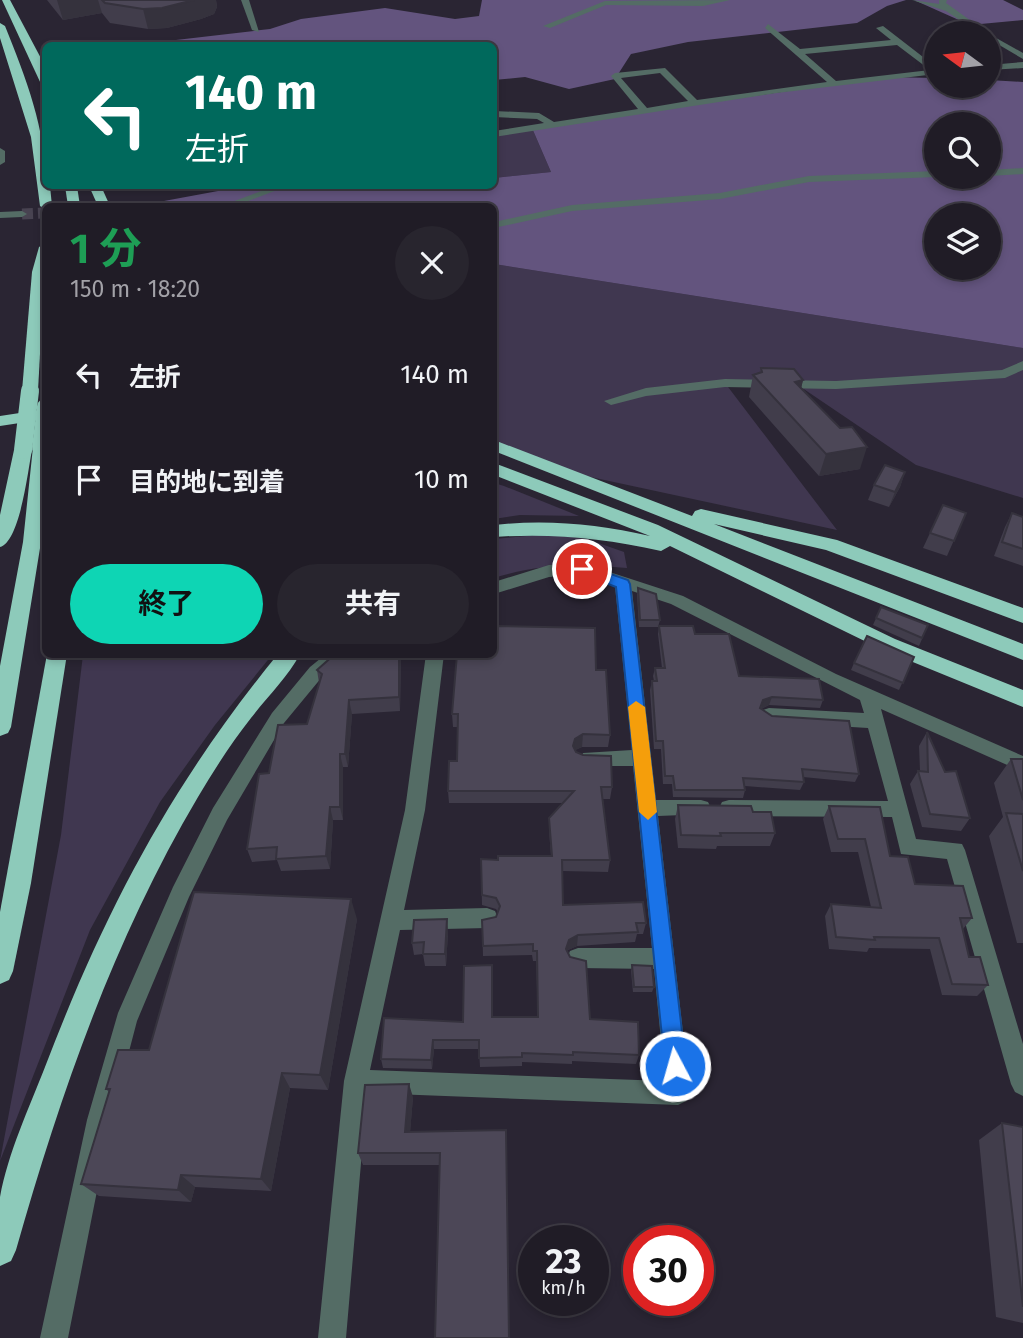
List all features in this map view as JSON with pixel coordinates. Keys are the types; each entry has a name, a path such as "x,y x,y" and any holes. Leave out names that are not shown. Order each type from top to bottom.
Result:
{"highway":[{"path":"6,0 42,53"},
{"path":"15,14 42,75"},
{"path":"0,26 19,73 35,132 42,179"},
{"path":"0,727 32,542 30,391 42,261"},
{"path":"0,421 42,415"},
{"path":"0,541 42,419"},
{"path":"0,432 42,426"},
{"path":"497,449 645,502 777,558 1023,652"},
{"path":"497,470 614,514 888,644 1023,699"},
{"path":"645,502 830,545 1023,616"},
{"path":"497,531 547,526 578,527 701,554"},
{"path":"0,971 19,883 56,658"},
{"path":"0,1250 60,1062 123,911 208,760 242,712 287,658"}],"street":[{"path":"244,0 256,30"},
{"path":"547,26 605,3 703,4 726,0"},
{"path":"916,0 948,9 966,21"},
{"path":"943,0 948,9"},
{"path":"768,26 834,83"},
{"path":"880,28 924,62"},
{"path":"799,52 899,42"},
{"path":"1001,43 1023,57"},
{"path":"1001,67 1023,65"},
{"path":"646,112 615,76 662,70 695,103"},
{"path":"497,134 834,83 924,73"},
{"path":"497,114 539,116 552,125"},
{"path":"0,151 0,162"},
{"path":"1001,172 1023,171"},
{"path":"497,224 572,208 720,196 809,179 924,174"},
{"path":"235,203 274,189"},
{"path":"0,215 22,214"},
{"path":"611,401 646,393 725,383 836,385 961,378 1005,374 1023,365"},
{"path":"497,587 548,571 582,569 677,600 868,696 1023,764"},
{"path":"356,1081 678,1093 623,584"},
{"path":"54,1338 99,1120 126,1021 180,894 220,814 278,718 316,672 334,658"},
{"path":"331,1338 356,1081 415,810 434,658"},
{"path":"868,696 901,808 908,848 956,850 1023,1084"},
{"path":"768,715 874,721"},
{"path":"583,757 642,758"},
{"path":"648,808 901,808"},
{"path":"391,920 487,918"},
{"path":"578,958 664,959"}],"shaded area":[{"path":"482,0 906,0 887,6 857,23 688,42 631,54 615,79 569,89 525,77 497,80 497,42 158,42 270,29 301,19 385,8 455,19 479,16"},
{"path":"914,0 1003,0 1023,10 1023,20 961,21"},
{"path":"885,77 924,78 924,98 1001,98 1001,81 1023,82 1023,348 497,264 497,203 153,203 229,189 497,189 497,178 551,172 532,128"},
{"path":"532,128 551,172 497,178 497,134"},
{"path":"497,264 1023,348 1023,498 916,465 786,377 725,383 837,530 558,470 497,443"},
{"path":"497,484 579,516 520,515 497,519"},
{"path":"547,534 587,539 624,552 627,568 560,566 497,577 497,539"},
{"path":"83,658 270,658 215,725 160,802 90,930 0,1161 61,835"}],"building":[{"path":"102,0 194,0 162,8 143,9 105,3"},
{"path":"761,368 794,369 803,380 795,382 840,428 852,427 867,447 826,454 753,375 762,372"},
{"path":"885,465 905,472 895,492 874,485"},
{"path":"943,505 966,513 954,541 930,533"},
{"path":"1012,513 1023,517 1023,549 1002,542"},
{"path":"638,588 656,594 660,620 640,620"},
{"path":"881,607 928,625 922,638 876,618"},
{"path":"497,626 595,628 596,670 606,670 610,735 583,734 575,739 573,746 576,752 583,755 611,756 612,787 601,787 610,860 562,860 563,905 643,902 646,923 636,923 638,932 578,935 569,940 566,949 570,957 586,961 590,1019 638,1022 639,1055 573,1052 573,1055 522,1053 522,1057 479,1058 479,1040 433,1040 431,1060 381,1059 384,1018 463,1022 464,966 492,965 492,1017 538,1017 537,951 533,951 533,944 483,946 482,920 496,917 500,906 496,898 482,895 481,859 498,860 498,856 552,856 549,818 574,791 448,791 449,761 457,761 458,714 452,714 457,658 497,658"},
{"path":"659,626 693,626 695,634 729,634 739,676 819,679 823,700 772,697 763,700 760,708 772,716 849,721 859,774 802,769 804,782 743,778 745,790 675,790 673,776 665,776 663,741 656,741 652,681 657,681 655,668 665,668"},
{"path":"867,636 914,657 903,683 854,663"},
{"path":"330,658 399,658 399,697 349,700 345,754 340,754 340,807 330,807 326,856 276,859 277,847 247,849 259,774 269,773 278,725 307,724 322,674 317,670"},
{"path":"927,732 945,772 956,771 970,818 930,814 918,771 928,772"},
{"path":"1011,759 1023,759 1023,800"},
{"path":"678,805 751,806 753,812 771,812 775,833 681,835"},
{"path":"829,806 880,807 890,856 908,857 915,884 963,886 972,918 960,918 969,957 980,957 988,985 952,984 939,938 874,937 875,940 836,937 831,904 881,908 865,839 838,839"},
{"path":"1006,813 1023,814 1023,871"},
{"path":"194,892 351,899 320,1075 282,1073 261,1179 181,1175 178,1190 81,1184 110,1089 106,1089 118,1050 149,1050"},
{"path":"447,919 445,954 423,954 424,942 412,943 414,920"},
{"path":"632,965 652,966 654,987 634,987"},
{"path":"409,1084 405,1132 506,1130 509,1338 435,1338 440,1153 358,1153 365,1085"},
{"path":"1002,1123 1023,1127 1023,1307"}],"tunnel":[{"path":"22,214 42,213"}],"slow traffic":[{"path":"636,707 648,812"}],"route":[{"path":"582,569 623,584 675,1066"}]}
